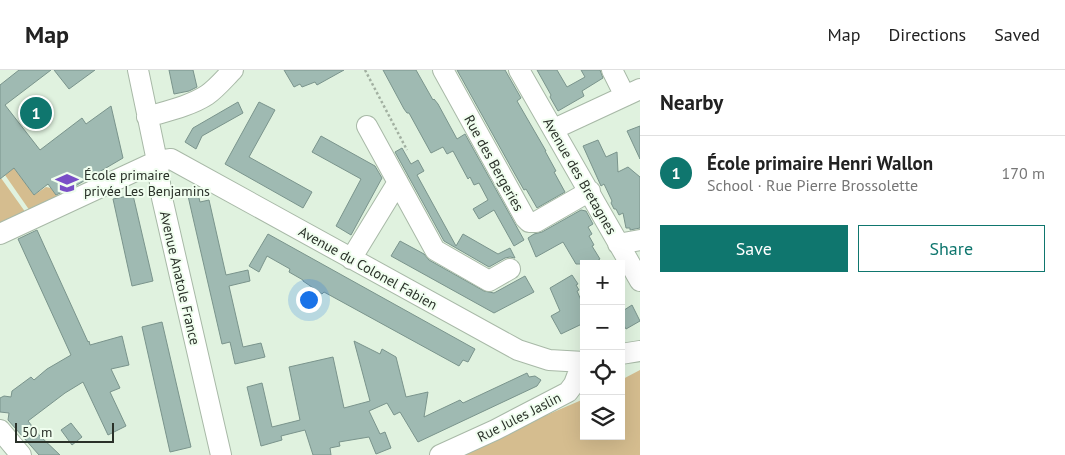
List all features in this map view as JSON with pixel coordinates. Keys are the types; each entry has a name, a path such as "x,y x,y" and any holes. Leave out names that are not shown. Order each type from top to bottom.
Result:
{"street":[{"name":"Avenue Anatole France","path":"138,70 157,161 164,207 221,455"},
{"path":"147,116 200,99 209,94 233,70"},
{"name":"Rue des Bergeries","path":"443,70 525,218 529,222 536,222 590,191"},
{"name":"Avenue des Bretagnes","path":"520,70 640,281"},
{"path":"554,129 632,93 612,70"},
{"path":"367,126 435,250 489,281 510,269"},
{"name":"Avenue du Colonel Fabien","path":"157,161 171,159 518,350 549,360 580,362"},
{"path":"0,234 157,161"},
{"path":"351,259 398,182"},
{"path":"618,244 640,240"},
{"path":"625,353 640,351"},
{"name":"Rue Jules Jaslin","path":"440,455 495,430 568,392 574,384 580,369"},
{"path":"0,430 21,455"}],"path":[{"path":"365,70 407,150"}],"shaded area":[{"path":"14,168 34,195 46,187 51,188 57,196 30,211 5,175"},
{"path":"0,179 26,213 0,225"},
{"path":"640,370 640,455 453,455 580,401 580,440 625,440 625,378"}],"building":[{"path":"19,70 51,70 5,105 40,150 82,118 86,124 111,106 123,158 56,195 48,184 34,195 14,168 0,179 0,85"},
{"path":"54,70 95,70 69,89"},
{"path":"169,70 193,70 197,87 174,94"},
{"path":"284,70 344,70 317,85 315,82 302,87 300,84 294,87"},
{"path":"383,70 416,70 433,100 438,104 457,139 465,134 524,240 514,246 494,210 479,219 473,209 488,200 479,183 474,185 470,177 468,179 453,151 447,154 443,147 431,153"},
{"path":"457,70 505,70 521,98 517,101 546,151 556,171 554,172 565,192 537,208 526,189 524,190"},
{"path":"537,70 557,70 567,87 585,77 581,70 600,70 603,78 582,91 584,96 558,111"},
{"path":"238,102 243,113 202,136 196,149 185,142 193,128"},
{"path":"259,102 275,110 249,157 312,192 303,208 225,164"},
{"path":"640,126 640,159 627,131"},
{"path":"321,136 375,166 382,178 351,235 336,226 361,179 312,152"},
{"path":"598,140 606,157 617,152 618,172 628,167 640,177 640,228 630,230 630,228 626,228 623,213 619,215 616,209 614,209 604,184 601,186 583,146"},
{"path":"402,148 411,164 418,160 424,171 417,175 456,246 463,234 498,254 510,248 515,258 505,258 489,267 444,241 395,152"},
{"path":"198,194 200,202 209,200 226,275 248,270 250,281 229,286 243,347 261,343 265,357 235,364 230,342 222,344 188,196"},
{"path":"133,195 153,281 132,286 113,199"},
{"path":"581,210 586,211 593,224 588,227 592,234 589,236 594,245 592,246 600,259 580,260 580,264 576,264 563,242 536,257 528,238"},
{"path":"37,230 90,345 122,336 129,365 111,369 120,388 110,392 126,426 108,435 83,382 28,421 40,436 60,455 39,455 8,420 9,413 0,412 0,398 4,396 11,397 12,391 31,377 34,380 47,369 71,355 18,239"},
{"path":"268,234 475,349 468,362 463,360 459,366 324,292 322,294 289,272 290,269 267,256 259,272 249,266"},
{"path":"400,241 484,291 494,293 525,276 534,292 494,313 391,256"},
{"path":"572,275 578,284 576,285 579,290 577,291 580,298 580,325 561,334 551,316 560,311 550,288"},
{"path":"632,305 640,321 626,329 625,327 625,309"},
{"path":"162,322 191,447 170,452 142,327"},
{"path":"354,341 380,354 382,349 396,357 406,397 428,392 424,417 460,400 463,403 527,373 529,377 535,376 541,380 537,386 418,442 400,412 394,415 387,403 369,411 380,434 385,432 391,448 376,454 369,437 339,442 340,446 330,448 331,455 313,455 305,430 281,436 282,440 261,446 247,387 262,383 272,427 300,420 289,367 333,357 344,408 370,401"},
{"path":"71,423 82,437 72,445 61,430"}],"place":[{"name":"École primaire Henri Wallon","path":"36,113"},
{"name":"École primaire privée Les Benjamins","path":"67,183"}]}
